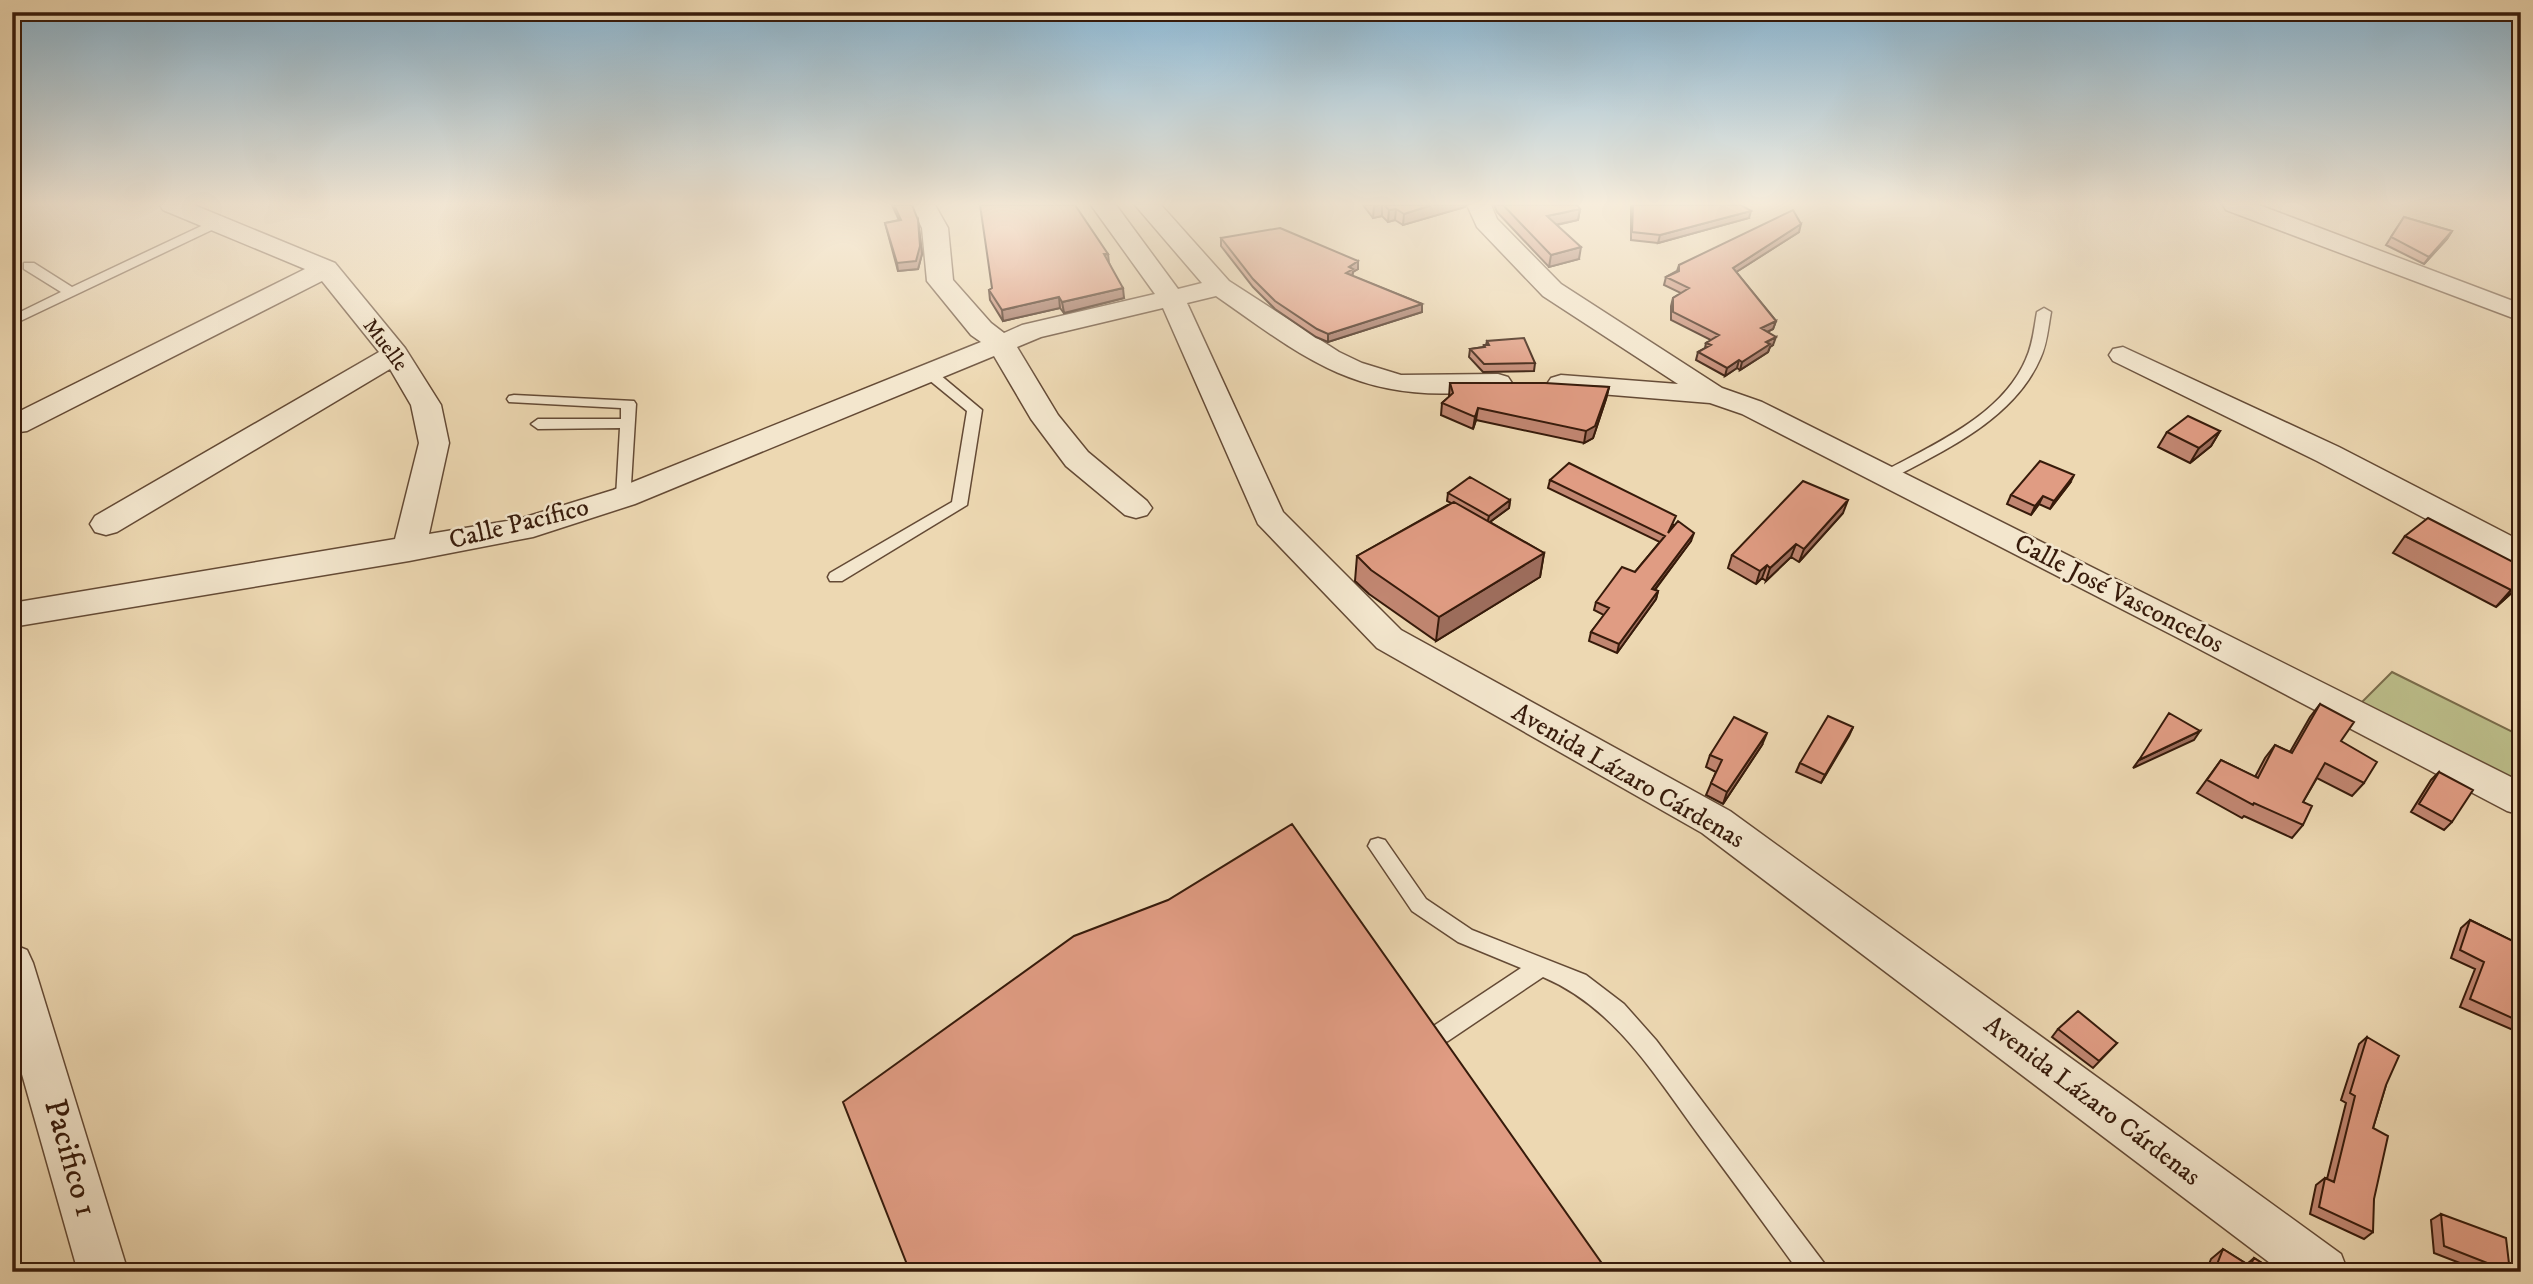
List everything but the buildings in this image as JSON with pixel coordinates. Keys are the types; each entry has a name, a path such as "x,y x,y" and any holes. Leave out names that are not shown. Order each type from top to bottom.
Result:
{"street":[{"name":"Muelle","path":"316,265 326,269 395,354 426,405 434,443 409,550"},
{"path":"938,265 940,281 981,329 1000,343 1046,419 1077,459 1136,508"},
{"name":"Avenida Lázaro Cárdenas","path":"1146,265 1171,299 1269,517 1390,639 1716,822 2323,1272"},
{"name":"Calle José Vasconcelos","path":"1200,265 1220,288 1305,345 1371,375 1402,384 1542,383 1714,395"},
{"name":"Calle José Vasconcelos","path":"1528,265 1552,290 1714,395 1752,408 2521,800"},
{"path":"2394,265 2521,313"},
{"path":"16,425 326,269"},
{"path":"1171,299 1220,288"},
{"name":"Calle Pacífico","path":"12,615 522,529 624,497 1032,331 1171,299"},
{"path":"106,524 395,354"},
{"path":"2123,355 2328,454 2521,555"},
{"name":"Pacifico 1","path":"12,963 103,1272"}],"lane":[{"path":"12,321 128,265"},
{"path":"29,266 71,292"},
{"path":"1886,476 1967,432 2011,392 2033,361 2044,312"},
{"path":"836,577 959,505 975,410 928,372"},
{"path":"514,399 629,404 624,497"},
{"path":"538,424 628,423"},
{"path":"1378,846 1419,905 1465,936 1578,982 1616,1011 1648,1047 1815,1272"},
{"path":"1440,1034 1541,967"}],"green space":[{"path":"2392,672 2521,736 2521,786 2361,703"}]}
